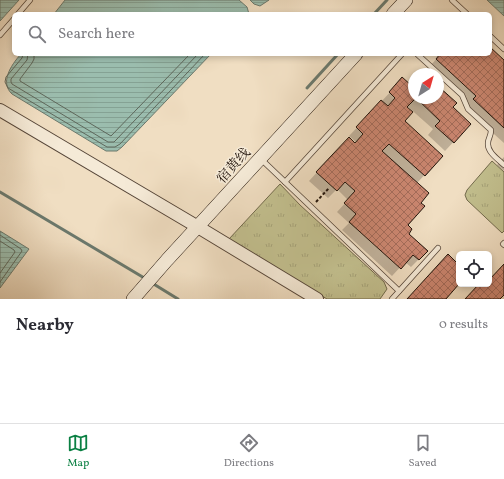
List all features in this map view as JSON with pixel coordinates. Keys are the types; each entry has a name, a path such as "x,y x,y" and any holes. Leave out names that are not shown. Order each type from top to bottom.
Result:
{"main road":[{"path":"395,12 406,0"},
{"name":"宿黄线","path":"135,297 354,56"}],"street":[{"path":"0,110 317,299"}],"lane":[{"path":"20,12 30,0"},
{"path":"452,0 465,12"},
{"path":"0,35 12,21"},
{"path":"492,38 504,49"},
{"path":"285,182 400,56"},
{"path":"419,56 462,95 468,109 491,130 491,135 487,144 488,149 504,165"},
{"path":"260,159 399,291"},
{"path":"392,299 438,248"}],"path":[{"path":"311,207 329,188"}],"green space":[{"path":"492,161 504,172 504,231 502,233 467,200 465,195 467,190"},
{"path":"280,184 300,205 384,282 387,289 380,299 327,299 229,239"}],"water":[{"path":"0,0 19,0 0,21"},
{"path":"65,0 239,0 247,7 248,12 56,12"},
{"path":"250,0 269,0 260,6 254,4"},
{"path":"487,0 504,0 504,16"},
{"path":"19,56 209,56 117,151 106,151 12,94 8,90 7,80 13,64"},
{"path":"0,231 29,249 0,288"}],"building":[{"path":"492,49 504,60 504,128 473,99 476,96 436,59 438,56 492,56"},
{"path":"402,77 408,82 408,104 410,104 407,107 413,112 405,121 443,156 425,176 389,144 382,151 429,193 421,203 425,206 408,225 412,229 409,234 428,251 419,260 413,255 401,269 349,222 356,214 344,203 355,191 345,182 337,191 316,172 349,137 355,143 363,134 356,127 381,100 388,106 395,98 389,92"},
{"path":"444,91 457,103 453,107 471,124 454,143 435,126 440,121 422,104 444,104"},
{"path":"448,254 456,262 456,287 446,299 407,299"},
{"path":"504,264 504,295 500,299 465,299 476,287 492,287 492,277"}],"waterway":[{"path":"376,12 387,0"},
{"path":"307,88 336,56"},
{"path":"0,192 146,279"},
{"path":"152,283 178,299"}]}
